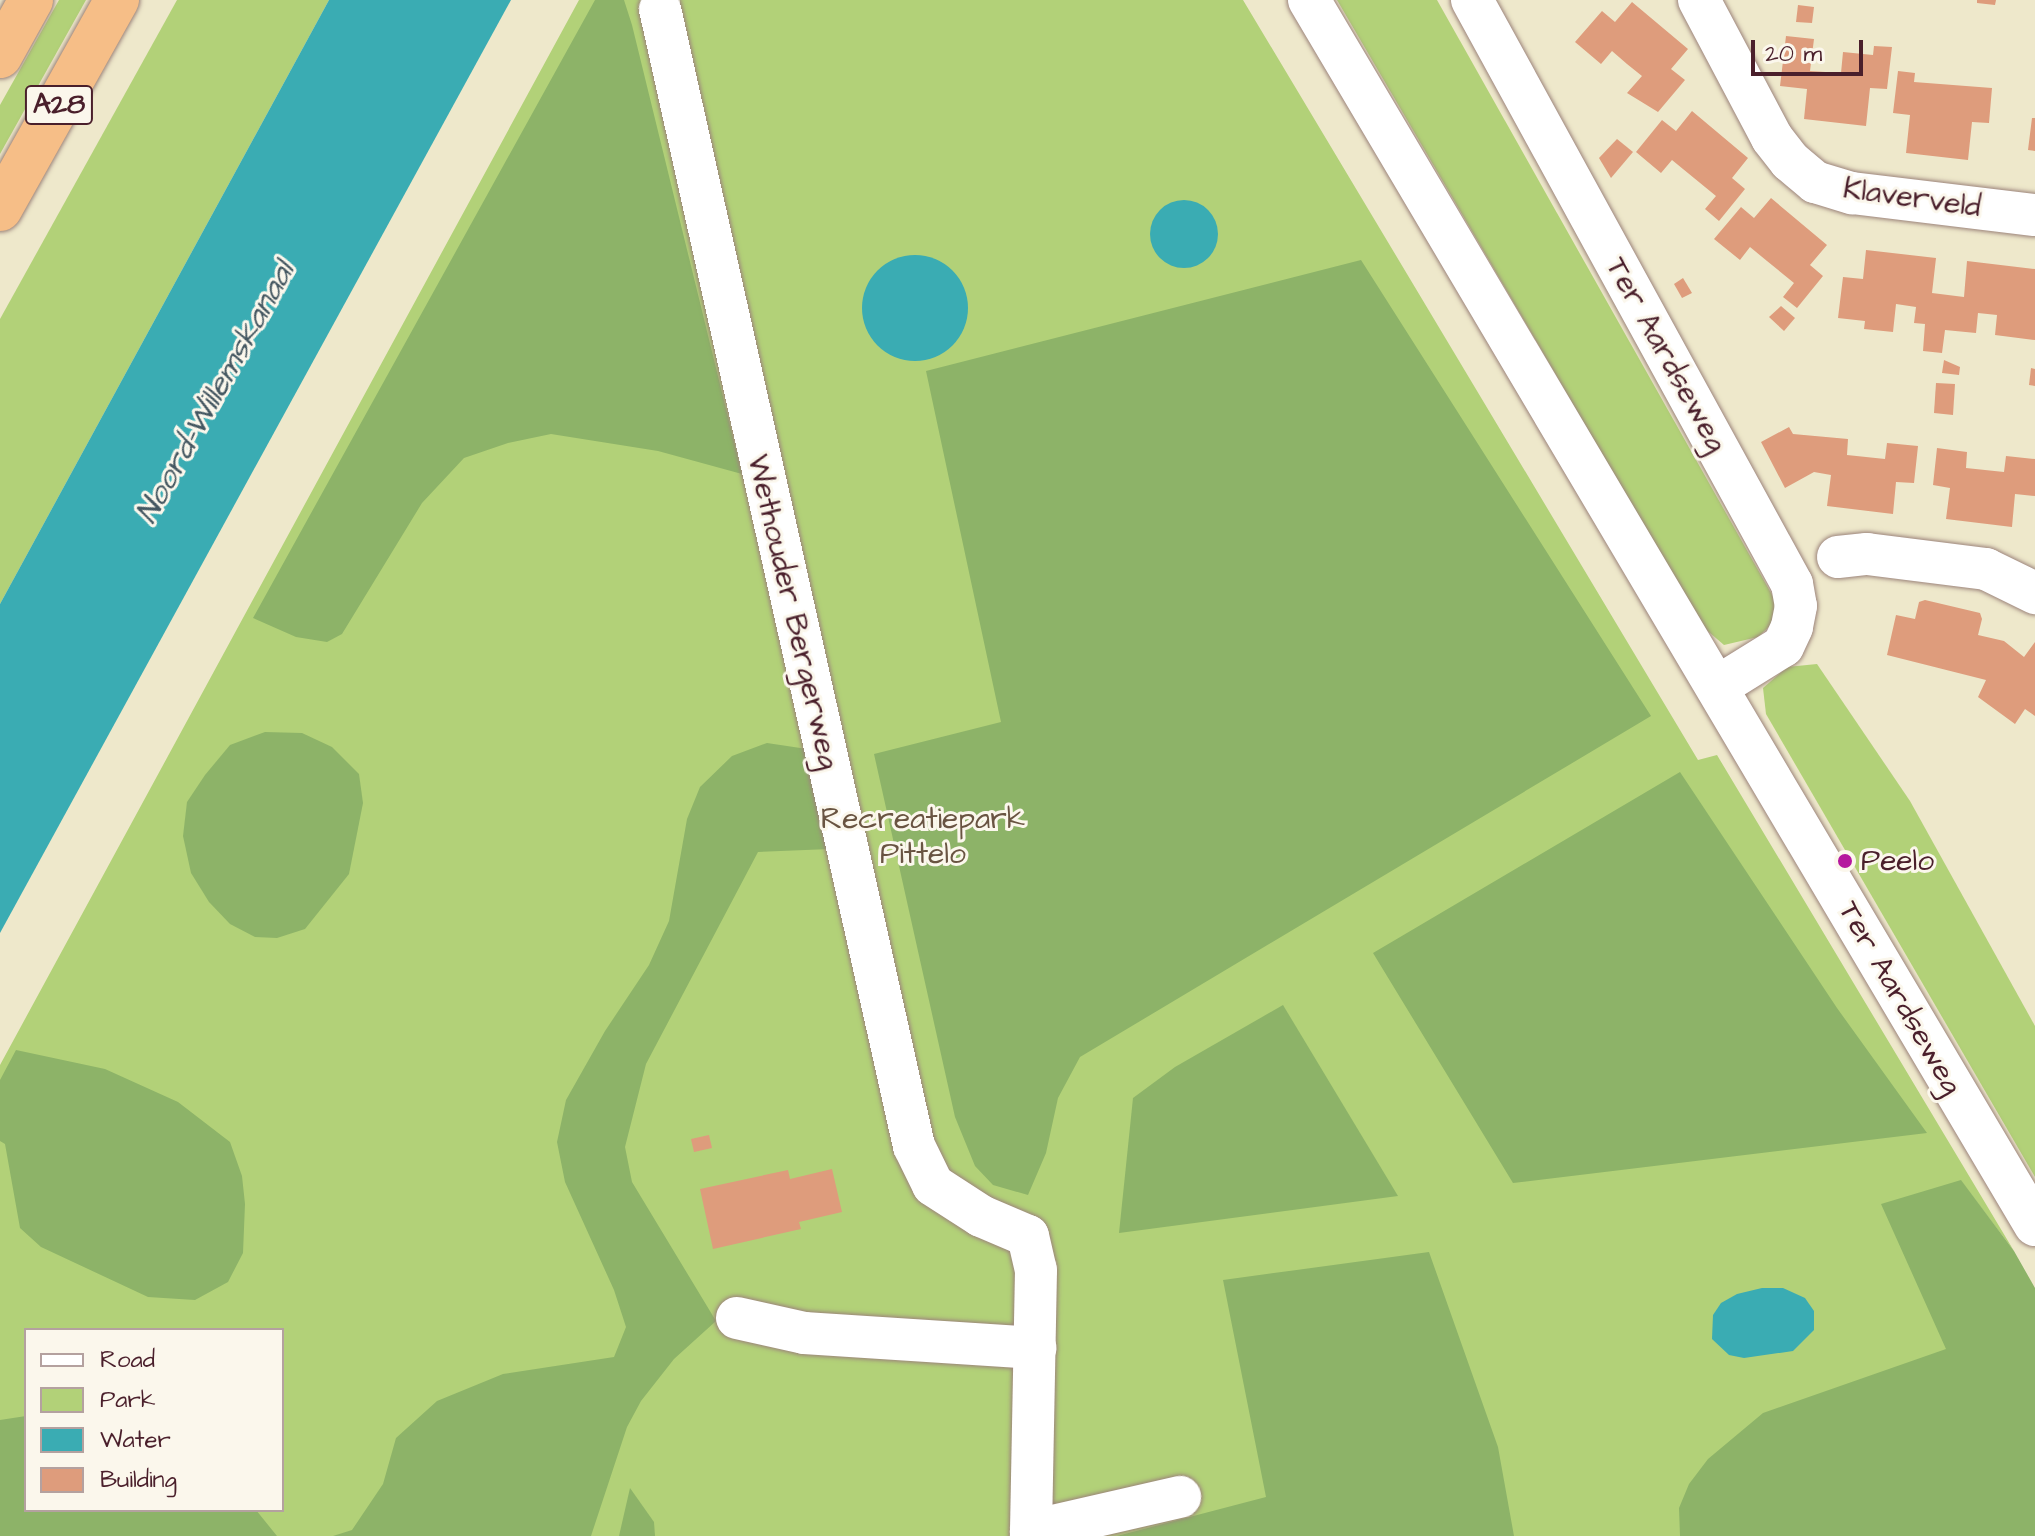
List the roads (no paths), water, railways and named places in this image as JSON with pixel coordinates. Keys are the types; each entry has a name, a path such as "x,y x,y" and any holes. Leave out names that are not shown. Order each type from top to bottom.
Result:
{"highway":[{"name":"A28","path":"0,56 31,0"},
{"name":"A28","path":"0,209 117,0"}],"street":[{"name":"Ter Aardseweg","path":"1309,0 2035,1225"},
{"name":"Ter Aardseweg","path":"1472,0 1792,584 1796,606 1792,627 1783,646 1717,687"},
{"name":"Klaverveld","path":"1699,0 1772,138 1790,161 1815,182 1852,193 2035,215"},
{"name":"Wethouder Bergerweg","path":"660,9 914,1146 933,1185 981,1216 1028,1236 1036,1270 1031,1534"},
{"path":"1838,557 1867,554 1986,569 2035,593"},
{"path":"737,1318 804,1333 1036,1348"},
{"path":"1031,1534 1180,1497"}],"water":[{"name":"Noord-Willemskanaal","path":"329,0 511,0 0,933 0,604"},
{"path":"1191,200 1212,215 1218,234 1216,247 1208,258 1191,268 1177,268 1160,258 1152,247 1150,227 1160,210 1171,202"},
{"path":"915,255 935,259 953,270 964,288 968,308 964,328 953,346 935,357 915,361 895,357 877,346 866,328 862,308 866,288 877,270 895,259"},
{"path":"1762,1288 1783,1288 1805,1298 1814,1311 1814,1330 1793,1351 1744,1358 1729,1355 1712,1339 1713,1315 1721,1303 1737,1294"}],"place":[{"name":"Peelo","path":"1845,861"}],"park label":[{"name":"Recreatiepark Pittelo","path":"923,836"}]}
